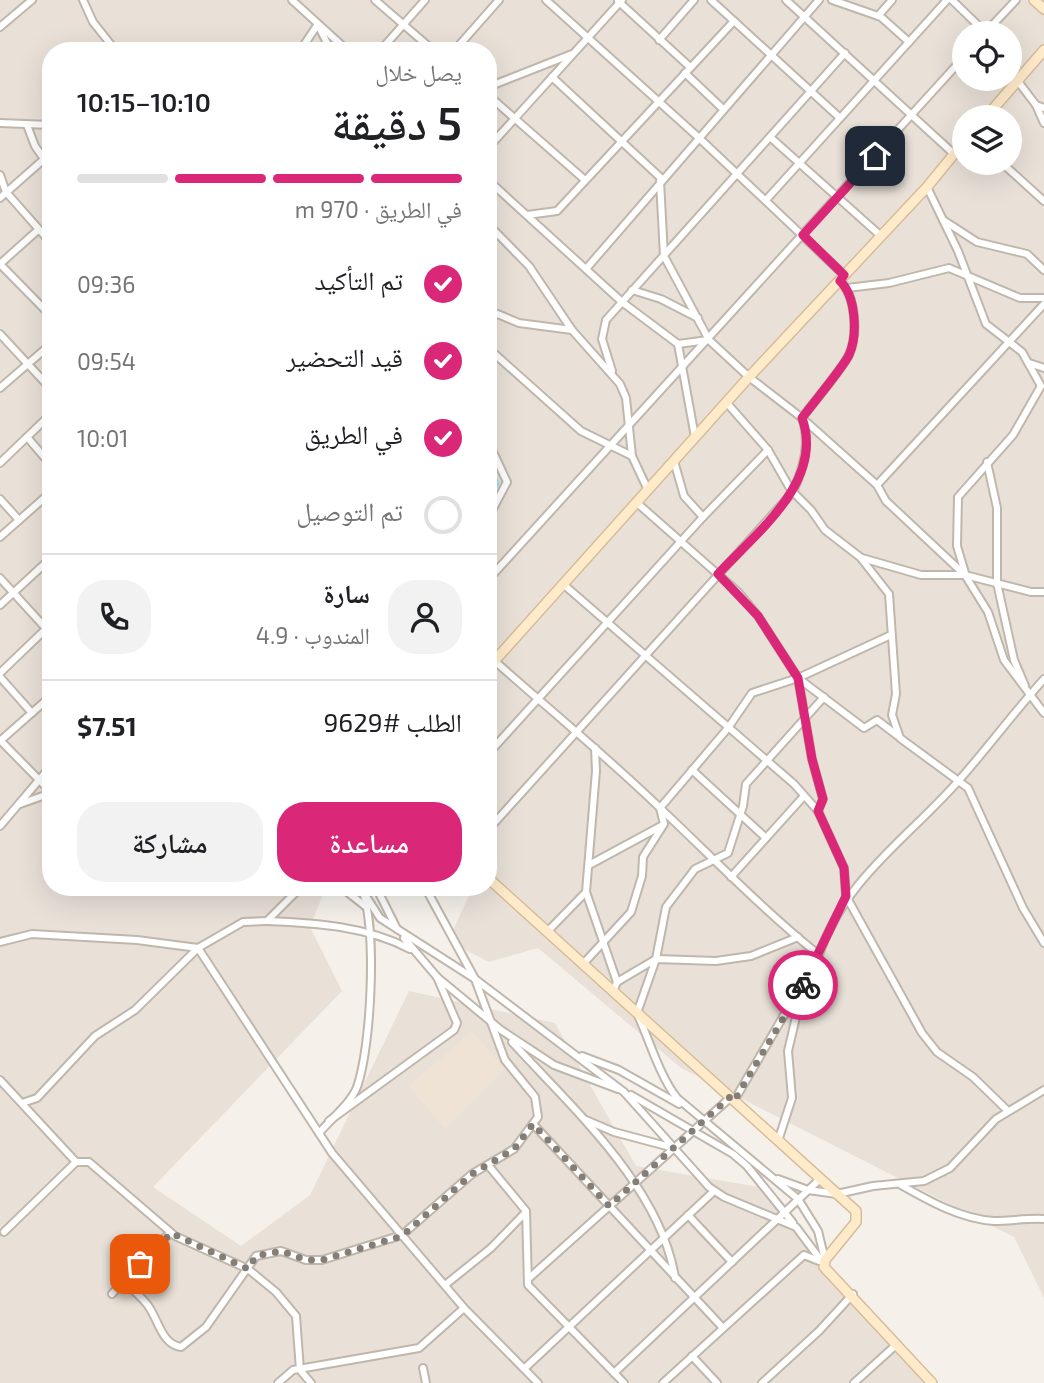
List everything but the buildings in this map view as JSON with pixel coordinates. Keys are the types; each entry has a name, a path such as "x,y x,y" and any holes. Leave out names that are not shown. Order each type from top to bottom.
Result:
{"street":[{"path":"83,0 93,22 109,42"},
{"path":"293,0 338,42"},
{"path":"375,0 423,42"},
{"path":"388,42 425,0"},
{"path":"462,42 499,0"},
{"path":"546,0 803,235 844,281 853,315 849,356 802,418"},
{"path":"659,40 694,0"},
{"path":"711,0 840,118"},
{"path":"786,0 952,151"},
{"path":"586,269 819,0"},
{"path":"832,0 878,16 909,42"},
{"path":"878,16 892,0"},
{"path":"765,200 947,0"},
{"path":"952,0 974,21"},
{"path":"997,21 1016,0"},
{"path":"1034,0 1044,9"},
{"path":"0,27 34,1"},
{"path":"497,138 619,1 723,109"},
{"path":"527,215 557,211 734,20"},
{"path":"306,42 318,24"},
{"path":"318,24 327,42"},
{"path":"1022,74 1044,50"},
{"path":"497,83 573,53"},
{"path":"648,489 632,456 626,398 612,371 602,339 606,320 845,53"},
{"path":"497,570 952,70"},
{"path":"552,77 661,180 664,256 709,340 877,485 886,501 965,575 988,612 1004,660 1044,713"},
{"path":"1022,87 1036,105 1044,123"},
{"path":"996,105 1008,91"},
{"path":"497,103 585,180"},
{"path":"1036,105 1044,108"},
{"path":"0,123 42,125"},
{"path":"27,125 42,158"},
{"path":"770,137 881,236"},
{"path":"497,654 749,377 844,281 952,156"},
{"path":"0,198 42,161"},
{"path":"0,175 6,192 42,234"},
{"path":"1015,175 1044,201"},
{"path":"927,187 967,274 986,324 1010,341 1043,385 1013,435 958,497 957,547 965,575"},
{"path":"497,188 622,302 678,344 695,437"},
{"path":"941,219 977,242 1027,254 1044,270"},
{"path":"38,230 0,264 42,307"},
{"path":"497,233 530,266 572,330 612,371"},
{"path":"844,281 889,282 949,268 1020,298 1044,298"},
{"path":"632,290 661,299 700,319"},
{"path":"877,485 1044,304"},
{"path":"497,314 519,323 572,330"},
{"path":"0,334 42,379"},
{"path":"678,344 709,340"},
{"path":"0,388 42,352"},
{"path":"497,356 581,431 632,456"},
{"path":"1028,362 1044,368"},
{"path":"726,402 768,450 793,492 824,530 860,557 889,594 895,694 892,715 900,738"},
{"path":"497,820 579,733 793,492 803,467 807,432 802,418"},
{"path":"0,463 42,423"},
{"path":"27,437 42,454"},
{"path":"497,744 703,517 768,450"},
{"path":"497,460 507,482 497,501"},
{"path":"674,461 684,496 703,517"},
{"path":"987,462 997,508 997,583 1014,660 1029,695"},
{"path":"0,499 19,520"},
{"path":"0,537 42,500"},
{"path":"636,502 718,574 758,616 798,678 864,728 877,720 960,780 968,789 1023,908 1044,943"},
{"path":"860,557 921,575 965,575 1044,592"},
{"path":"0,605 42,566"},
{"path":"0,578 42,622"},
{"path":"563,584 766,761 818,811 844,868 846,896 922,1033 937,1052 973,1077 1009,1111"},
{"path":"660,808 728,728 752,693 798,678 891,635"},
{"path":"32,713 0,675 42,636"},
{"path":"497,666 579,733 712,860 819,955"},
{"path":"798,678 804,719 823,799 818,811"},
{"path":"778,1141 792,1098 788,1051 797,1013 823,939 846,896 960,780 1044,679"},
{"path":"824,697 746,783 741,815 728,853 695,869 666,907 656,959 637,1013 661,1064 666,1084 698,1115 799,1199 818,1231 824,1262"},
{"path":"42,704 0,740 42,783"},
{"path":"595,748 596,771 586,892 604,942 615,987"},
{"path":"692,770 766,838"},
{"path":"0,826 42,775"},
{"path":"17,805 42,796"},
{"path":"731,877 804,796"},
{"path":"583,964 631,912 642,876 643,857 664,824 660,808"},
{"path":"589,865 664,824"},
{"path":"497,886 583,964 615,987 637,1013 837,1194 858,1217 824,1262"},
{"path":"547,932 586,892"},
{"path":"267,921 292,896"},
{"path":"352,896 365,906"},
{"path":"319,1133 356,1090 366,1050 371,979 369,933 363,896"},
{"path":"366,896 380,918 475,979 624,1092 714,1191 724,1198 781,1216 796,1227 930,1382"},
{"path":"381,896 399,932 437,977 501,1030 635,1182 672,1255 676,1278"},
{"path":"125,1282 149,1306 163,1336 173,1346 181,1347 206,1327 256,1256 281,1251 306,1260 322,1260 402,1236 472,1174 514,1149 538,1117 535,1097 505,1060 494,1024 475,979 430,896"},
{"path":"22,1103 37,1098 95,1036 135,1010 198,948 243,922 328,924 369,933 415,951"},
{"path":"0,942 32,934 137,940 198,948 332,1153 464,1308 538,1383"},
{"path":"615,987 656,959 716,961 751,956 798,937"},
{"path":"528,1279 732,1099 819,955"},
{"path":"329,1121 454,1030 457,1023 437,977"},
{"path":"501,1030 554,1065 624,1092 733,1154 747,1166 781,1216"},
{"path":"576,1054 619,1070 698,1115"},
{"path":"0,1080 76,1162"},
{"path":"747,1166 808,1190 837,1194 924,1181 944,1172 988,1127 1044,1090"},
{"path":"582,1119 614,1132 674,1148"},
{"path":"533,1124 723,1328"},
{"path":"4,1232 76,1162 89,1162 171,1233 248,1269 276,1292 296,1317 300,1370 311,1383"},
{"path":"488,1165 526,1212 528,1285 624,1383"},
{"path":"614,1373 820,1179"},
{"path":"900,1184 932,1202 968,1215 994,1221 1044,1219"},
{"path":"525,1368 714,1191"},
{"path":"445,1285 491,1248 526,1212"},
{"path":"688,1215 732,1262"},
{"path":"113,1294 154,1246 171,1233"},
{"path":"663,1383 804,1255 812,1255 824,1262"},
{"path":"762,1383 819,1331 853,1294"},
{"path":"278,1383 293,1370 419,1348 464,1308"},
{"path":"855,1383 897,1344"},
{"path":"692,1356 718,1383"},
{"path":"423,1368 426,1383"}],"shaded area":[{"path":"0,0 1044,0 1044,1298 1014,1237 681,1068 538,948 489,962 448,941 469,896 497,896 497,489 500,483 497,477 497,42 42,42 42,896 322,896 310,927 342,991 153,1187 241,1246 310,1195 409,991 555,1023 636,1166 759,1187 926,1383 0,1383"},
{"path":"472,1031 505,1069 445,1129 408,1086"}],"way so far":[{"path":"140,1264 154,1246 171,1233 248,1269 256,1256 281,1251 306,1260 322,1260 402,1236 472,1174 514,1149 533,1124 609,1206 730,1097 734,1101 803,985"}],"route":[{"path":"803,985 846,896 844,868 818,811 823,799 812,759 798,678 758,616 718,574 793,492 803,467 807,432 802,418 849,356 853,315 847,288 840,281 844,275 803,235 875,156"}]}
